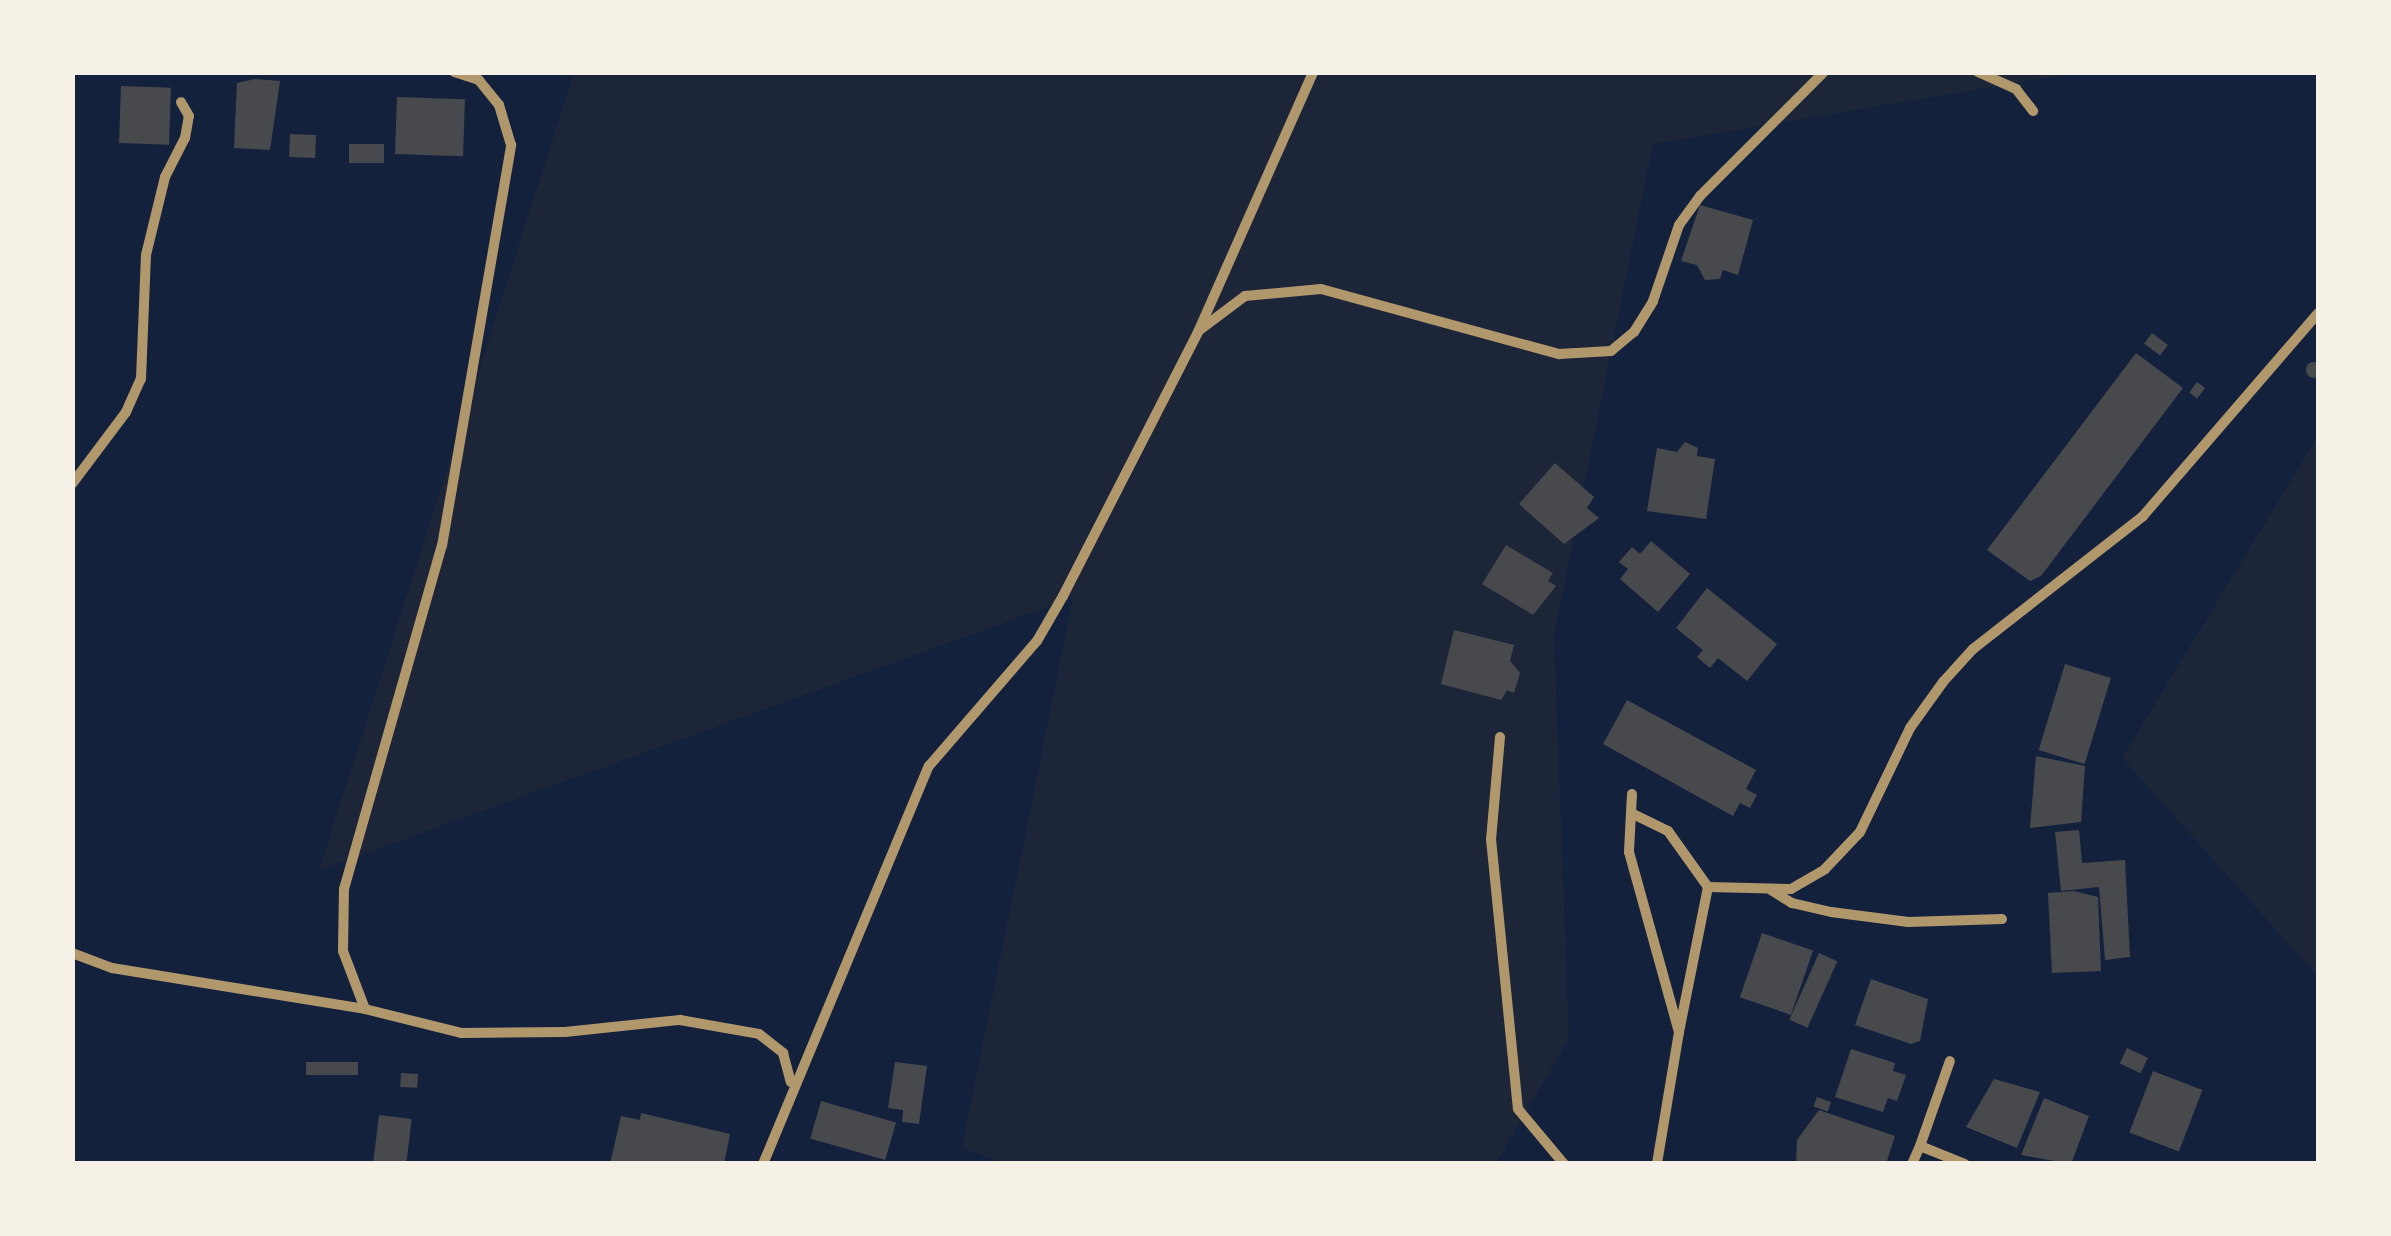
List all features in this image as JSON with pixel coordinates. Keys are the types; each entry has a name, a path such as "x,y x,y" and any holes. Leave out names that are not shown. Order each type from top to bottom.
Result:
{"street":[{"path":"364,1009 343,951 344,888 442,546 511,145 500,105 479,80 454,72"},
{"path":"763,1164 791,1083 929,766 1037,641 1198,332 1313,72"},
{"path":"1198,332 1245,296 1321,289 1559,354 1611,351 1634,332 1652,301 1679,225 1700,196 1824,72"},
{"path":"1978,72 2016,89 2032,111"},
{"path":"72,484 126,412 141,379 146,255 164,177 184,138 189,116 181,102"},
{"path":"1708,887 1791,889 1826,870 1860,832 1910,728 1943,682 1974,649 2143,516 2318,313"},
{"path":"1500,738 1491,840 1518,1110 1564,1164"},
{"path":"1632,794 1628,852 1679,1032"},
{"path":"1631,813 1668,831 1708,887 1658,1164"},
{"path":"1770,889 1792,903 1832,912 1908,922 2002,920"},
{"path":"72,953 112,968 364,1009 462,1033 565,1032 680,1020 760,1034 783,1053 791,1083"},
{"path":"1912,1164 1950,1061"},
{"path":"1920,1146 1965,1164"}],"shaded area":[{"path":"574,73 2076,73 1653,144 1554,635 1569,1039 1496,1163 1004,1164 962,1147 1073,598 319,870"},
{"path":"2318,436 2318,977 2122,758"}],"building":[{"path":"255,79 280,81 270,150 234,148 237,83"},
{"path":"121,86 171,88 169,145 119,143"},
{"path":"397,97 465,99 463,156 395,154"},
{"path":"290,134 316,135 315,158 289,157"},
{"path":"349,144 384,144 384,163 349,163"},
{"path":"1700,205 1753,220 1738,275 1723,270 1720,279 1705,280 1697,265 1681,261"},
{"path":"2152,333 2168,345 2160,355 2144,343"},
{"path":"2136,353 2183,388 2041,576 2030,581 1987,550"},
{"path":"2314,362 2322,370 2314,378 2306,370"},
{"path":"2197,382 2205,388 2197,398 2189,392"},
{"path":"1685,442 1698,448 1697,456 1715,459 1706,519 1647,511 1657,448 1677,452"},
{"path":"1555,463 1594,497 1587,508 1599,518 1564,544 1519,504"},
{"path":"1651,541 1690,574 1658,612 1620,579 1628,569 1619,562 1632,547 1640,554"},
{"path":"1506,545 1553,573 1548,581 1556,586 1533,615 1482,584"},
{"path":"1707,588 1777,644 1747,681 1718,658 1710,668 1697,657 1703,650 1676,628"},
{"path":"1454,630 1514,645 1510,661 1520,673 1514,693 1507,690 1501,700 1441,684"},
{"path":"2065,664 2111,678 2085,764 2039,750"},
{"path":"1627,700 1756,770 1746,789 1757,795 1750,808 1740,803 1733,816 1603,744"},
{"path":"2036,756 2085,766 2081,822 2030,828"},
{"path":"2079,830 2082,863 2125,860 2130,957 2105,960 2099,887 2061,891 2055,832"},
{"path":"2074,891 2098,897 2101,971 2052,973 2048,893"},
{"path":"1762,933 1813,951 1791,1015 1740,997"},
{"path":"1819,953 1837,961 1808,1028 1789,1020"},
{"path":"1871,979 1928,999 1920,1041 1911,1044 1855,1025"},
{"path":"2127,1048 2148,1058 2141,1073 2120,1063"},
{"path":"1851,1049 1895,1063 1893,1071 1906,1075 1897,1101 1888,1098 1883,1112 1835,1097"},
{"path":"306,1062 358,1062 358,1075 306,1075"},
{"path":"895,1062 927,1066 919,1124 902,1122 903,1110 888,1108"},
{"path":"2153,1071 2202,1090 2179,1152 2129,1133"},
{"path":"401,1073 418,1074 417,1088 400,1087"},
{"path":"1994,1079 2040,1092 2017,1148 1966,1127"},
{"path":"1817,1097 1831,1102 1828,1112 1814,1106"},
{"path":"2044,1098 2089,1116 2071,1164 2021,1155"},
{"path":"821,1101 896,1122 885,1160 810,1138"},
{"path":"1819,1110 1895,1136 1886,1164 1796,1164 1797,1140"},
{"path":"641,1113 730,1134 724,1164 610,1164 621,1116 640,1120"},
{"path":"379,1115 412,1119 406,1164 373,1164"}]}
